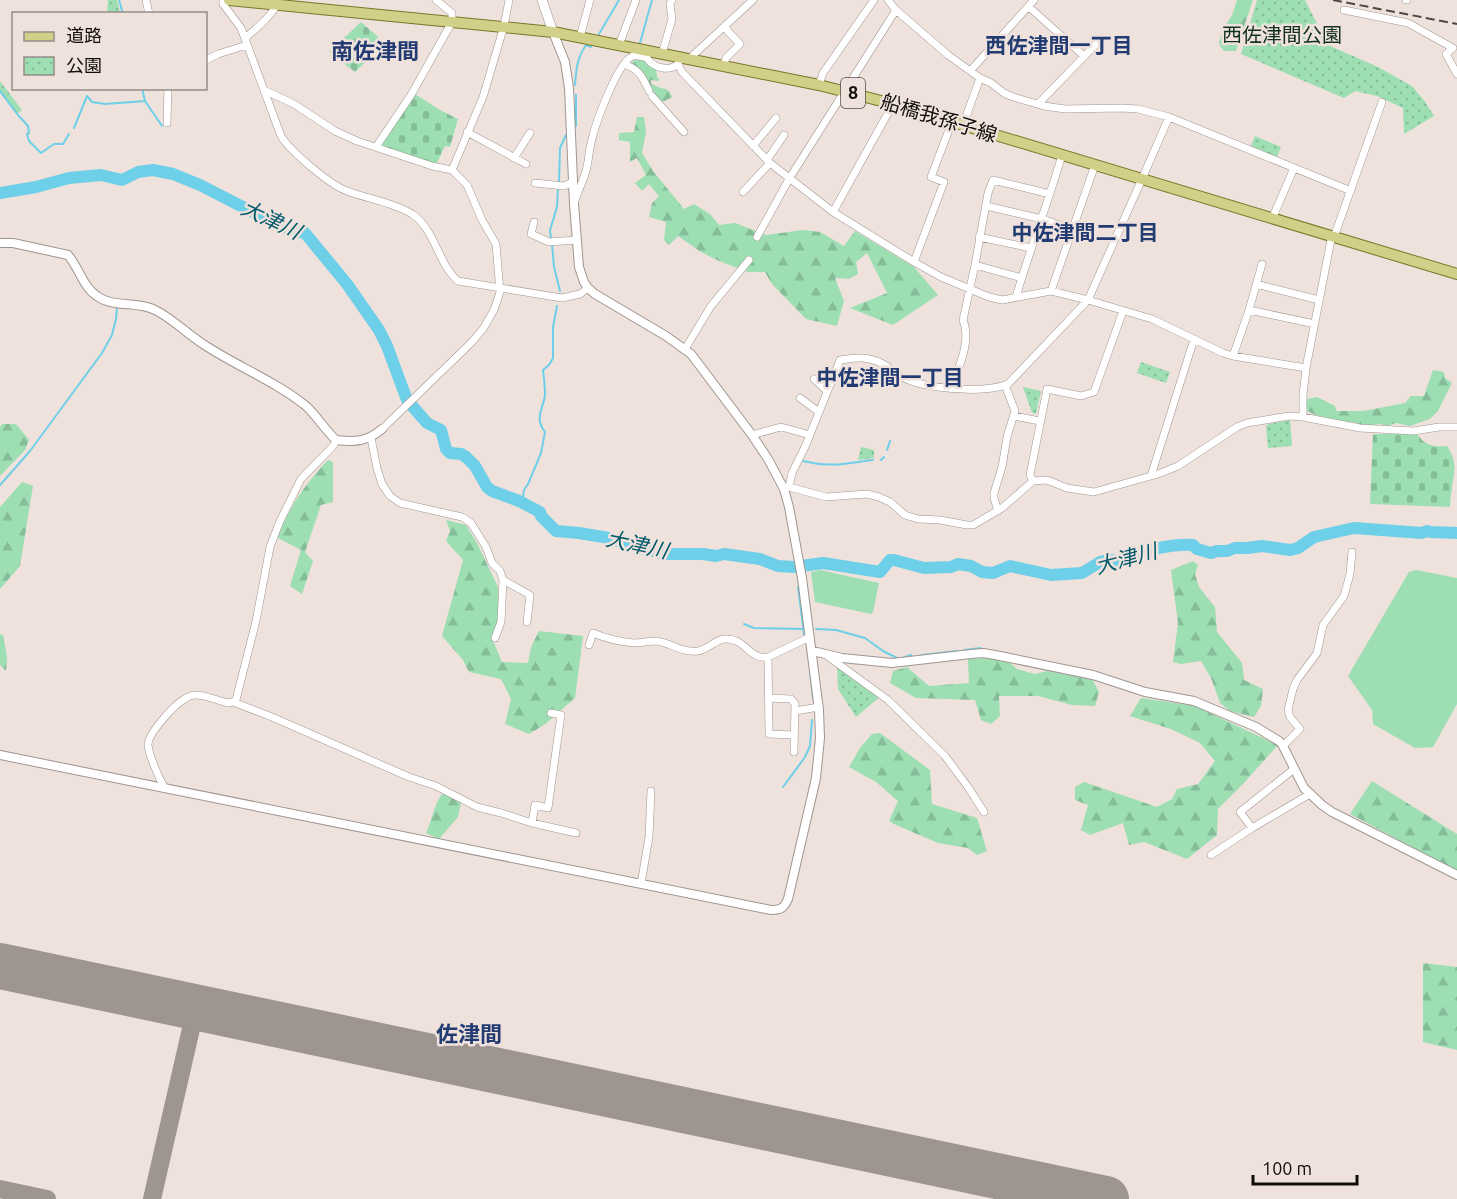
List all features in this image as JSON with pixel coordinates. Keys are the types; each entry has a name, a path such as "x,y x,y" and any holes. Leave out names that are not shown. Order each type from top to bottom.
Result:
{"main road":[{"name":"船橋我孫子線","path":"229,0 280,3 554,32 682,60 819,85 893,104 1457,274"},
{"path":"542,0 554,32"}],"street":[{"path":"223,0 246,41 281,136 299,156 342,189 397,206 413,215 428,232 448,270 458,281 559,297 580,294 588,288"},
{"path":"375,147 411,95 452,22 452,13 436,0"},
{"path":"452,170 483,97 504,26 509,0"},
{"path":"580,37 590,0"},
{"path":"618,45 636,0"},
{"path":"662,54 672,20 670,4 672,0"},
{"path":"574,204 586,170 596,126 616,76 624,64 634,56 647,58 650,63 664,69 674,68 753,0"},
{"path":"819,85 823,73 874,0"},
{"path":"888,0 896,10 948,55 980,78 1013,97 1065,109 1121,108 1169,117 1351,191"},
{"path":"970,70 1034,0"},
{"path":"207,60 246,41 280,3"},
{"path":"1029,7 1084,56"},
{"path":"757,237 789,179 896,10"},
{"path":"1344,10 1408,23 1455,47 1446,54 1457,74"},
{"path":"723,66 726,58 740,44 724,27"},
{"path":"0,755 641,885 771,910 780,910 785,907 816,778 820,738 819,707 802,578 786,488 752,435 710,378 685,349 588,288 579,267 576,240 569,88 565,62 554,32"},
{"path":"1038,104 1102,38"},
{"path":"682,60 682,72 753,147 789,179 833,212 941,277 1002,300 1051,291 1088,300 1152,319 1233,356 1306,368"},
{"path":"624,64 636,70 643,77 650,94 684,132"},
{"path":"914,262 944,182 931,177 980,78"},
{"path":"167,123 168,90"},
{"path":"0,243 13,243 68,255 97,297 154,309 206,346 303,404 336,440 371,438 414,399 483,329 494,310 500,292 495,244 467,185 452,170 432,166 375,147 335,131 294,104 264,90"},
{"path":"1303,417 1306,368 1331,240 1383,102"},
{"path":"833,212 893,104"},
{"path":"786,488 810,435 839,357 872,360 883,364 900,376 951,389 1000,387 1008,384 1088,300 1169,117"},
{"path":"753,147 776,118"},
{"path":"467,132 526,164"},
{"path":"514,158 530,133"},
{"path":"743,192 768,161 784,135"},
{"path":"1017,297 1062,155"},
{"path":"1051,291 1095,165"},
{"path":"1272,219 1294,168"},
{"path":"951,389 964,351 966,339 963,320 988,193 993,180 1050,194"},
{"path":"536,183 564,186 573,182"},
{"path":"986,206 1073,229"},
{"path":"534,222 531,234 552,242 576,240"},
{"path":"979,237 1031,248"},
{"path":"685,349 711,306 749,260"},
{"path":"1233,356 1262,264"},
{"path":"975,265 1022,278"},
{"path":"1256,284 1320,300"},
{"path":"1249,310 1315,324"},
{"path":"1033,481 1030,475 1047,389 1081,396 1094,392 1123,311"},
{"path":"1151,476 1194,339"},
{"path":"814,379 827,391"},
{"path":"998,511 993,493 1002,467 1007,437 1015,411 1005,385"},
{"path":"800,398 819,412"},
{"path":"1014,416 1040,421"},
{"path":"786,488 826,497 867,494 879,496 905,515 918,519 973,525 998,511 1033,481 1047,480 1067,488 1094,492 1178,466 1237,427 1247,423 1289,416 1360,428 1414,431 1457,427"},
{"path":"752,435 781,427 810,435"},
{"path":"371,438 382,484 390,496 400,503 462,518 471,523 486,547 492,563 500,571 503,580 501,622 495,638"},
{"path":"165,788 158,777 148,744 150,737 184,698 198,695 228,704 236,700 274,536 301,479 334,445 336,440"},
{"path":"1282,744 1285,744 1300,729 1290,717 1288,710 1293,689 1317,653 1323,625 1344,596 1350,574 1352,552"},
{"path":"503,580 530,595 527,622"},
{"path":"589,645 593,633 632,643 659,641 678,649 692,651 700,651 726,638 737,641 754,656 762,658 810,637"},
{"path":"812,652 842,658 892,663 983,653 1093,675 1145,692 1194,701 1256,727 1282,744 1304,788 1332,812 1457,875"},
{"path":"824,654 888,700 945,756 984,812"},
{"path":"768,657 769,734 794,735"},
{"path":"768,698 791,699 795,704 794,752"},
{"path":"233,702 409,777 436,786 477,807 576,833"},
{"path":"795,711 819,707"},
{"path":"532,823 535,805 548,808 561,715 551,713"},
{"path":"1252,828 1240,812 1294,769"},
{"path":"641,885 650,837 651,791"},
{"path":"1210,855 1310,794"}],"green space":[{"path":"108,0 117,0 120,12 107,12"},
{"path":"1237,0 1253,0 1236,51 1224,51 1219,42"},
{"name":"西佐津間公園","path":"1257,0 1305,0 1328,45 1378,67 1412,86 1434,116 1404,134 1403,108 1377,96 1355,91 1344,98 1241,54"},
{"path":"361,22 385,43 355,72 329,52"},
{"path":"636,58 645,59 656,67 657,77 660,80 651,80 651,84 668,90 672,97 660,102 642,72 631,64"},
{"path":"0,81 22,110 17,114 0,91"},
{"path":"415,94 458,119 450,147 445,146 436,165 380,147"},
{"path":"637,117 644,117 646,132 642,153 653,171 684,209 694,204 710,214 719,225 735,223 766,235 803,230 820,232 844,246 855,231 914,267 938,295 893,325 850,308 887,293 867,253 856,262 858,274 849,279 835,278 844,301 837,326 806,319 772,284 765,272 748,272 719,261 678,236 669,245 664,240 666,222 649,217 652,203 659,196 649,184 642,191 635,183 646,175 637,158 630,162 630,142 619,140 619,133 634,132"},
{"path":"1255,136 1281,147 1277,157 1251,146"},
{"path":"1141,362 1170,372 1166,383 1137,373"},
{"path":"1433,370 1444,372 1445,378 1452,383 1438,411 1430,419 1410,426 1396,423 1387,426 1380,424 1364,426 1353,422 1342,424 1305,409 1307,399 1317,397 1335,406 1336,411 1364,411 1405,403 1411,396 1424,396"},
{"path":"1023,387 1041,391 1036,414 1032,413"},
{"path":"1290,420 1292,446 1268,448 1266,427 1268,424"},
{"path":"2,424 16,424 29,440 25,450 0,476 0,427"},
{"path":"1373,434 1417,434 1430,445 1447,446 1454,465 1450,507 1370,504"},
{"path":"861,447 874,450 874,458 858,460"},
{"path":"328,460 333,462 333,502 321,505 305,552 313,561 302,594 290,586 301,550 278,538 299,496"},
{"path":"22,482 33,486 20,566 0,589 0,507"},
{"path":"446,520 466,525 498,587 498,620 492,638 502,662 528,663 531,647 539,631 583,636 575,698 544,725 529,734 505,724 511,699 501,679 469,672 463,660 442,636 463,560 446,541 450,531"},
{"path":"1193,561 1198,565 1195,574 1199,587 1215,607 1217,632 1242,663 1244,680 1263,689 1261,706 1254,717 1230,711 1220,703 1211,678 1201,661 1181,664 1173,662 1178,623 1171,570"},
{"path":"820,570 879,583 873,612 871,614 815,602 811,572"},
{"path":"1416,570 1457,578 1457,704 1433,747 1415,748 1373,724 1372,710 1348,676 1409,572"},
{"path":"0,634 3,635 7,657 6,671 0,665"},
{"path":"994,658 1010,663 1017,669 1035,674 1047,671 1092,679 1099,692 1095,706 1072,705 1038,696 999,696 1000,716 991,724 981,720 975,700 916,698 890,683 893,671 907,667 929,686 969,683 968,659"},
{"path":"837,664 881,696 856,717 838,689"},
{"path":"1141,698 1195,706 1278,745 1218,809 1217,835 1187,859 1144,842 1129,845 1123,823 1090,835 1081,830 1088,805 1075,800 1075,787 1084,782 1157,807 1172,799 1177,789 1198,784 1215,761 1200,743 1171,729 1130,716"},
{"path":"880,733 930,770 932,804 977,818 987,851 977,855 968,848 938,843 889,821 898,801 876,782 849,767 860,748 872,734"},
{"path":"1372,781 1457,834 1457,871 1350,814"},
{"path":"443,793 461,803 458,817 439,839 426,833 437,802"},
{"path":"1423,963 1457,967 1457,1050 1423,1042"}],"waterway":[{"path":"119,0 122,12"},
{"path":"599,34 619,0"},
{"path":"640,43 652,0"},
{"path":"575,85 581,55 586,45 591,47"},
{"path":"142,90 145,101 162,126"},
{"path":"0,91 28,126 29,141 41,153 54,144 63,144 69,134"},
{"path":"576,95 576,126"},
{"path":"74,128 87,96 92,102 105,104 145,101"},
{"path":"559,182 560,148 566,135"},
{"name":"大津川","path":"0,193 69,178 101,175 122,180 138,172 153,170 173,174 200,185 278,225 305,233 347,284 379,330 407,400 427,423 441,430 446,449 450,453 466,457 492,491 540,512 541,516 556,531 609,538 666,554 716,556 724,554 760,559 778,566 794,567 823,563 880,572 890,560 894,560 924,568 951,567 958,564 993,573 1010,566 1051,575 1082,573 1100,562 1116,561 1154,549 1173,546 1193,545 1197,549 1211,553 1262,546 1290,550 1298,548 1314,537 1354,528 1457,533"},
{"path":"551,239 550,230 557,207 558,188"},
{"path":"552,244 554,267 560,291"},
{"path":"522,504 524,490 541,453 545,432 540,422 545,395 543,370 553,358 553,327 557,306"},
{"path":"0,485 30,451 102,353 112,335 117,307"},
{"path":"887,450 890,441"},
{"path":"881,460 884,457"},
{"path":"803,461 830,465 873,460"},
{"path":"798,587 804,634"},
{"path":"744,624 754,628 804,629"},
{"path":"816,629 836,630 865,638 899,659 911,655"},
{"path":"964,650 981,648"},
{"path":"922,655 957,651"},
{"path":"810,671 813,698"},
{"path":"783,787 805,757 810,746 812,720"}],"taxiway":[{"path":"152,1199 196,1007"},
{"path":"0,1189 47,1199"}],"runway":[{"path":"0,966 1106,1199"}],"railway":[{"path":"1333,0 1457,24"}],"district":[{"name":"西佐津間一丁目","path":"1059,46"},
{"name":"南佐津間","path":"375,51"},
{"name":"中佐津間二丁目","path":"1085,233"},
{"name":"中佐津間一丁目","path":"890,378"},
{"name":"佐津間","path":"469,1034"}]}
